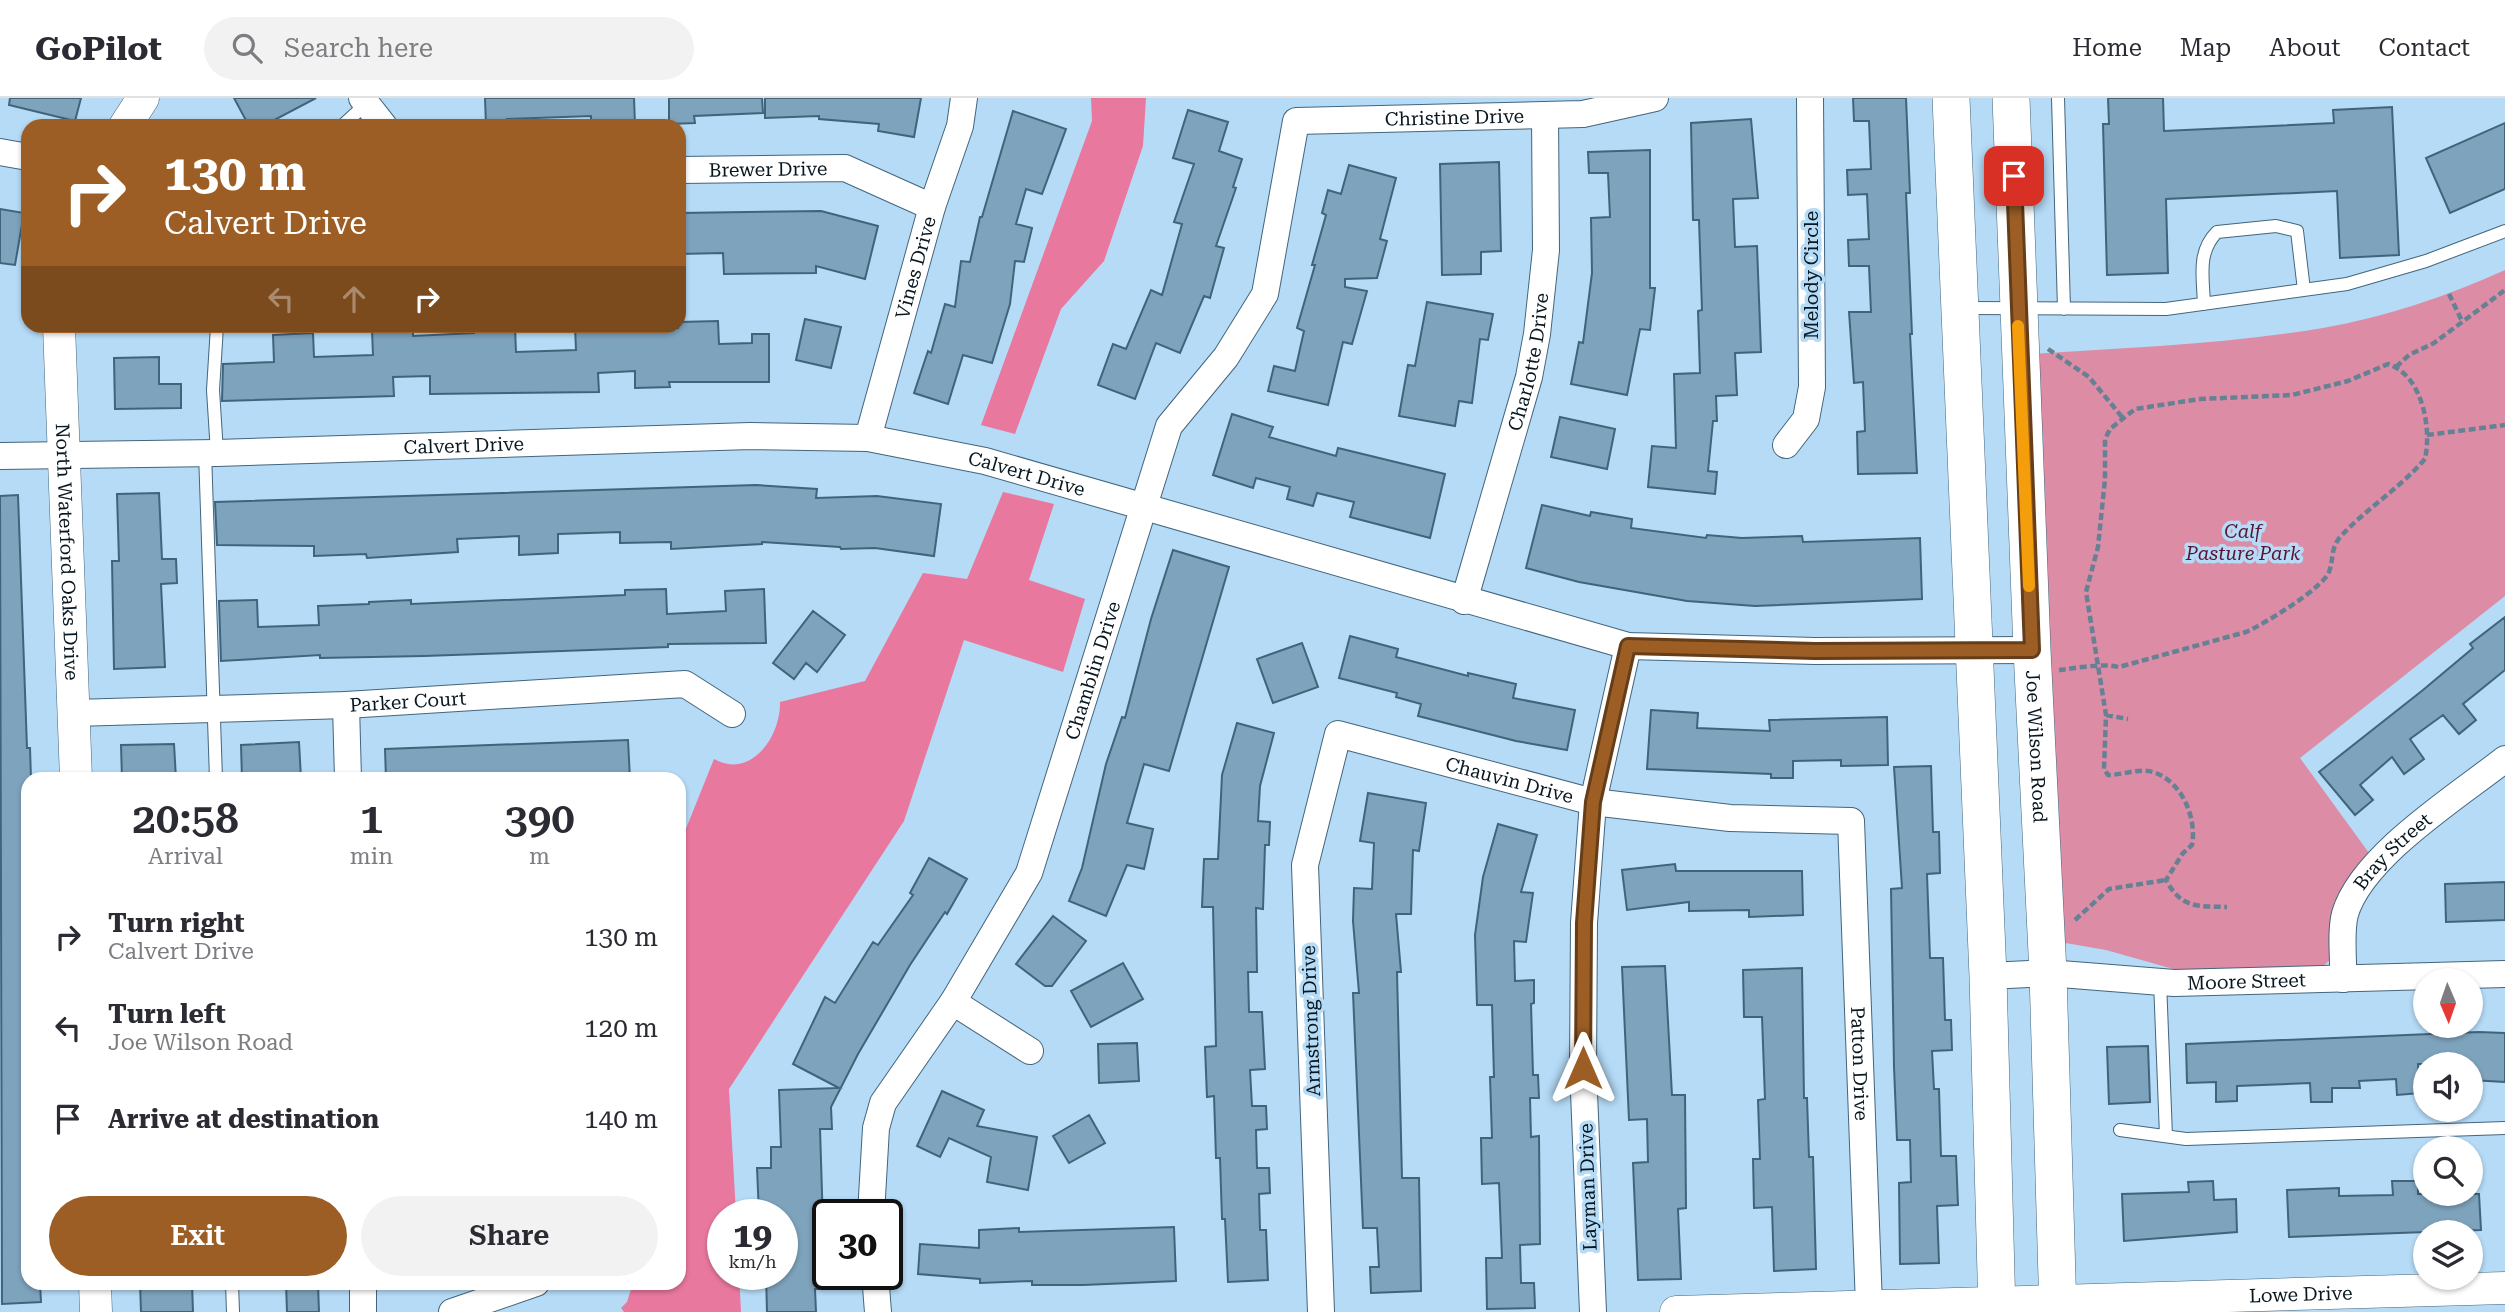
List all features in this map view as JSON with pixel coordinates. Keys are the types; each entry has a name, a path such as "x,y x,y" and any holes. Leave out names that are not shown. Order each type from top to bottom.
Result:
{"main road":[{"path":"1951,98 1957,309 1988,975 1997,1307"},
{"name":"Joe Wilson Road","path":"2011,98 2018,306 2042,660 2048,973 2059,1306"}],"street":[{"path":"130,119 143,98"},
{"name":"Vines Drive","path":"869,438 932,207 960,126 964,98"},
{"name":"Christine Drive","path":"1296,121 1583,114 1655,98"},
{"name":"Melody Circle","path":"1786,445 1807,419 1812,387 1810,98"},
{"path":"364,101 378,119"},
{"name":"Charlotte Drive","path":"1464,601 1529,377 1537,334 1546,250 1545,115"},
{"name":"Chamblin Drive","path":"872,1199 876,1128 883,1103 953,1002 1029,873 1169,426 1226,357 1265,294 1296,121"},
{"path":"0,152 21,156"},
{"name":"Brewer Drive","path":"686,170 845,168 932,207"},
{"name":"North Waterford Oaks Drive","path":"59,333 76,772"},
{"name":"Calvert Drive","path":"0,456 750,436 869,438 985,461 1143,509 1628,646 1815,651 1973,650 2042,660"},
{"name":"Layman Drive","path":"1593,1312 1583,1068 1584,923 1593,802 1628,646"},
{"name":"Parker Court","path":"74,713 346,705 685,684 732,714"},
{"path":"346,705 348,772"},
{"name":"Chauvin Drive","path":"1338,734 1593,802 1730,818 1851,821"},
{"name":"Armstrong Drive","path":"1321,1312 1305,865 1338,734"},
{"name":"Bray Street","path":"2343,979 2345,915 2356,892 2379,859 2502,766"},
{"name":"Patton Drive","path":"1851,821 1869,1306"},
{"name":"Moore Street","path":"1988,975 2048,973 2160,981 2505,974"},
{"path":"953,1002 1030,1051"},
{"name":"Lowe Drive","path":"1676,1312 1869,1306 2059,1306 2505,1288"},
{"path":"94,1290 96,1312"},
{"path":"363,1290 363,1312"},
{"path":"452,1312 516,1290"},
{"path":"876,1290 877,1312"}],"lane":[{"path":"2058,98 2064,309"},
{"path":"348,119 364,101"},
{"path":"2204,304 2202,256 2206,243 2217,232 2276,226 2297,231 2304,290"},
{"path":"1957,309 2018,306 2140,310 2304,290 2360,281 2426,261 2505,231"},
{"path":"216,772 211,452 217,333"},
{"path":"2160,981 2166,1136"},
{"path":"2120,1130 2186,1139 2505,1128"},
{"path":"232,1290 233,1312"}],"path":[{"path":"2396,367 2409,355 2434,343 2505,290"},
{"path":"2449,294 2462,321"},
{"path":"2042,344 2089,377 2122,417"},
{"path":"2042,660 2100,667 2119,667 2246,632 2287,609 2329,572 2333,549 2341,536 2379,505 2425,459 2427,435 2418,393 2396,367 2388,365 2348,381 2292,395 2159,404 2135,409 2110,429 2105,439 2105,479 2098,547 2086,592 2100,667 2106,715 2102,758 2108,775 2152,772 2166,778 2181,794 2195,830 2192,845 2183,853 2166,880 2109,889 2069,925"},
{"path":"2427,435 2505,425"},
{"path":"2106,715 2129,719"},
{"path":"2166,880 2181,900 2192,905 2227,907"}],"green space":[{"name":"Calf Pasture Park","path":"2505,270 2505,596 2300,758 2369,853 2332,958 2320,969 2184,972 2106,950 2054,941 2031,354 2214,342 2323,328 2416,305"}],"shaded area":[{"path":"1091,98 1146,98 1143,146 1104,261 1061,309 1015,434 981,425 1092,121"},
{"path":"1003,492 1054,504 1029,580 1085,599 1063,672 964,640 904,821 729,1089 735,1199 707,1199 707,1290 740,1290 741,1312 624,1312 621,1308 627,1302 631,1290 686,1290 686,829 714,759 728,764 740,764 762,751 775,728 780,702 865,681 923,573 967,579"}],"building":[{"path":"10,98 81,98 76,119 9,105"},
{"path":"234,98 316,98 276,119 245,119"},
{"path":"485,98 634,98 635,119 591,119 591,116 486,119"},
{"path":"669,98 762,98 763,113 694,116 695,123 686,123 686,119 669,119"},
{"path":"765,98 921,98 914,137 878,131 879,124 819,119 819,116 765,118"},
{"path":"1853,98 1906,98 1910,193 1906,193 1910,334 1917,473 1858,474 1857,432 1865,431 1863,382 1854,383 1849,312 1871,312 1869,266 1849,266 1848,240 1869,239 1867,194 1848,195 1847,170 1871,169 1869,121 1854,121"},
{"path":"2108,98 2163,98 2164,131 2334,123 2333,110 2392,107 2399,255 2340,258 2337,191 2166,199 2168,273 2107,275 2103,124 2109,124"},
{"path":"1188,110 1228,122 1219,151 1242,159 1233,187 1236,188 1216,246 1224,248 1210,298 1204,296 1180,353 1156,343 1135,399 1098,385 1113,344 1126,349 1151,290 1162,295 1182,224 1174,222 1194,164 1173,158"},
{"path":"1013,111 1066,129 1042,194 1026,189 1016,224 1032,228 1024,262 1015,261 1010,304 992,363 963,355 948,404 914,393 928,351 931,353 945,304 955,307 961,261 970,262 980,217"},
{"path":"1751,119 1758,198 1733,199 1735,247 1757,246 1761,352 1735,353 1737,395 1716,396 1717,421 1713,421 1708,471 1717,472 1715,494 1648,487 1652,446 1676,448 1674,374 1700,373 1698,311 1702,310 1699,220 1693,220 1691,123"},
{"path":"2505,123 2505,189 2450,213 2426,158"},
{"path":"1650,150 1650,288 1655,288 1650,330 1640,329 1627,395 1571,384 1579,342 1583,343 1592,273 1591,218 1610,217 1608,173 1589,173 1588,152"},
{"path":"1499,162 1501,251 1481,252 1481,274 1442,275 1440,164"},
{"path":"1349,165 1396,178 1380,239 1387,241 1377,278 1345,279 1345,287 1367,291 1352,344 1343,342 1328,405 1268,391 1274,366 1295,371 1304,331 1297,328 1315,265 1312,265 1326,215 1322,213 1328,190 1341,194"},
{"path":"0,209 21,212 15,265 0,263"},
{"path":"821,211 878,226 865,279 816,266 816,273 724,274 723,253 686,254 686,213"},
{"path":"1427,302 1493,314 1488,340 1480,339 1472,403 1459,401 1455,426 1399,416 1408,365 1415,366"},
{"path":"805,319 841,327 831,368 796,360"},
{"path":"718,321 719,344 752,343 752,334 769,334 769,382 669,382 670,387 635,388 635,371 598,373 599,392 430,394 430,376 393,377 394,396 222,401 223,364 274,362 273,335 313,333 314,357 373,355 372,333 413,333 413,336 515,333 516,352 576,350 575,333 686,333 686,322"},
{"path":"159,357 159,384 181,384 181,408 115,409 114,358"},
{"path":"1232,414 1273,427 1269,437 1336,456 1338,448 1445,474 1430,538 1350,517 1354,502 1317,493 1313,506 1287,499 1290,487 1256,478 1253,488 1213,475"},
{"path":"1560,417 1615,429 1607,469 1551,457"},
{"path":"756,485 817,489 816,498 877,496 941,504 934,556 875,548 841,549 762,542 671,549 671,542 620,543 620,532 558,534 558,553 519,555 519,536 457,539 458,552 367,558 366,554 314,556 314,546 217,545 215,502"},
{"path":"159,493 162,559 176,559 177,583 161,584 165,667 114,669 112,561 119,561 117,494"},
{"path":"18,495 27,748 30,748 31,772 21,772 21,1290 40,1290 41,1302 2,1304 0,496"},
{"path":"1542,505 1590,516 1591,512 1632,519 1631,528 1706,538 1707,535 1742,538 1802,536 1803,542 1920,538 1922,599 1755,606 1687,601 1579,582 1526,568"},
{"path":"1173,550 1229,567 1169,771 1144,764 1127,823 1153,829 1144,869 1127,865 1106,916 1069,901 1082,868 1106,764 1122,717 1125,718 1151,619"},
{"path":"666,589 667,614 726,611 725,591 764,589 766,643 668,644 668,647 424,656 320,658 320,655 221,661 219,601 257,600 258,627 319,625 318,606 411,600 411,604 625,595 625,590"},
{"path":"813,611 845,635 817,672 806,663 794,679 773,663"},
{"path":"2505,617 2505,670 2463,704 2476,720 2459,734 2443,715 2410,739 2424,759 2404,774 2392,757 2360,785 2373,800 2355,815 2319,772 2423,690 2473,648 2470,644"},
{"path":"1350,636 1398,649 1396,657 1468,676 1468,673 1516,684 1513,698 1575,710 1567,750 1516,741 1418,716 1421,704 1396,697 1397,693 1339,678"},
{"path":"1302,643 1318,687 1273,703 1257,659"},
{"path":"1651,710 1698,713 1697,728 1770,731 1769,720 1887,717 1888,765 1841,766 1841,760 1793,761 1793,778 1771,778 1771,774 1647,769"},
{"path":"1237,723 1274,733 1260,786 1258,821 1270,822 1269,845 1265,845 1263,909 1256,908 1257,972 1248,972 1249,1012 1262,1012 1265,1069 1250,1070 1252,1106 1266,1106 1267,1129 1256,1130 1257,1168 1269,1168 1270,1193 1259,1194 1260,1230 1266,1230 1268,1280 1228,1282 1220,1158 1216,1158 1214,1096 1207,1097 1205,1047 1216,1046 1213,907 1202,907 1204,859 1218,859 1222,775"},
{"path":"628,740 630,772 386,772 385,749"},
{"path":"299,742 301,772 242,772 241,745"},
{"path":"174,744 176,772 122,772 121,745"},
{"path":"1931,766 1933,832 1939,832 1940,873 1927,874 1930,958 1943,958 1945,1020 1951,1020 1952,1050 1932,1051 1934,1089 1939,1089 1941,1156 1956,1156 1958,1205 1937,1206 1939,1263 1900,1264 1899,1183 1911,1182 1910,1140 1897,1140 1894,1067 1891,889 1902,888 1894,767"},
{"path":"1368,793 1426,803 1419,851 1413,850 1411,914 1396,914 1401,972 1397,972 1402,1178 1419,1178 1421,1291 1371,1293 1370,1267 1379,1267 1377,1228 1363,1228 1353,993 1359,993 1353,921 1354,888 1372,889 1374,843 1360,841"},
{"path":"1498,824 1537,835 1521,892 1533,893 1526,942 1514,941 1515,981 1534,980 1534,1003 1531,1004 1533,1075 1538,1075 1539,1098 1530,1098 1531,1137 1539,1136 1540,1244 1520,1245 1521,1283 1534,1283 1535,1308 1487,1309 1486,1258 1502,1258 1499,1183 1482,1184 1481,1138 1492,1138 1492,1005 1477,1005 1475,935 1483,877"},
{"path":"929,858 967,879 947,914 945,912 910,965 858,1054 831,1107 832,1129 820,1129 822,1199 812,1199 812,1290 815,1290 816,1312 767,1312 766,1290 798,1290 798,1199 758,1199 757,1168 771,1168 771,1147 781,1147 779,1090 839,1088 793,1064 825,997 835,1003 873,942 878,945 913,895 910,893"},
{"path":"1675,864 1676,871 1802,871 1803,915 1749,917 1749,910 1689,911 1689,902 1627,910 1622,870"},
{"path":"2505,882 2505,920 2446,922 2445,884"},
{"path":"1053,916 1086,941 1052,986 1045,986 1016,964"},
{"path":"1123,963 1143,999 1091,1027 1071,991"},
{"path":"1665,966 1672,1095 1685,1095 1686,1208 1678,1209 1681,1279 1638,1280 1633,1163 1648,1162 1647,1119 1629,1120 1622,967"},
{"path":"1802,968 1804,1098 1807,1098 1809,1157 1813,1157 1816,1269 1774,1271 1772,1207 1754,1208 1753,1159 1760,1159 1758,1100 1765,1099 1762,1017 1744,1017 1743,970"},
{"path":"2483,1032 2505,1033 2505,1082 2483,1081 2483,1052 2413,1052 2413,1094 2397,1095 2396,1079 2359,1081 2360,1088 2332,1088 2332,1102 2311,1102 2310,1083 2237,1086 2237,1101 2216,1102 2216,1082 2187,1083 2186,1044 2413,1035 2413,1038 2483,1038"},
{"path":"1137,1043 1139,1081 1099,1083 1098,1044"},
{"path":"2148,1046 2150,1102 2109,1104 2107,1047"},
{"path":"942,1091 984,1110 977,1126 1037,1137 1028,1190 987,1182 991,1157 949,1138 940,1157 917,1146"},
{"path":"1089,1115 1105,1143 1069,1163 1053,1136"},
{"path":"2213,1181 2214,1200 2236,1199 2237,1232 2124,1241 2122,1194 2189,1192 2188,1182"},
{"path":"2392,1181 2413,1181 2413,1206 2480,1206 2480,1220 2413,1220 2413,1232 2289,1237 2287,1190 2339,1188 2339,1196 2393,1195"},
{"path":"1174,1227 1176,1281 1032,1285 1032,1281 980,1283 980,1279 918,1274 920,1244 979,1248 979,1230 1019,1228 1019,1232"},
{"path":"140,1290 192,1290 193,1312 141,1312"},
{"path":"286,1290 318,1290 319,1312 287,1312"}],"slow traffic":[{"path":"2018,326 2029,586"}],"route":[{"path":"1583,1068 1584,923 1593,802 1628,646 1815,651 2032,650 2014,176"}]}
